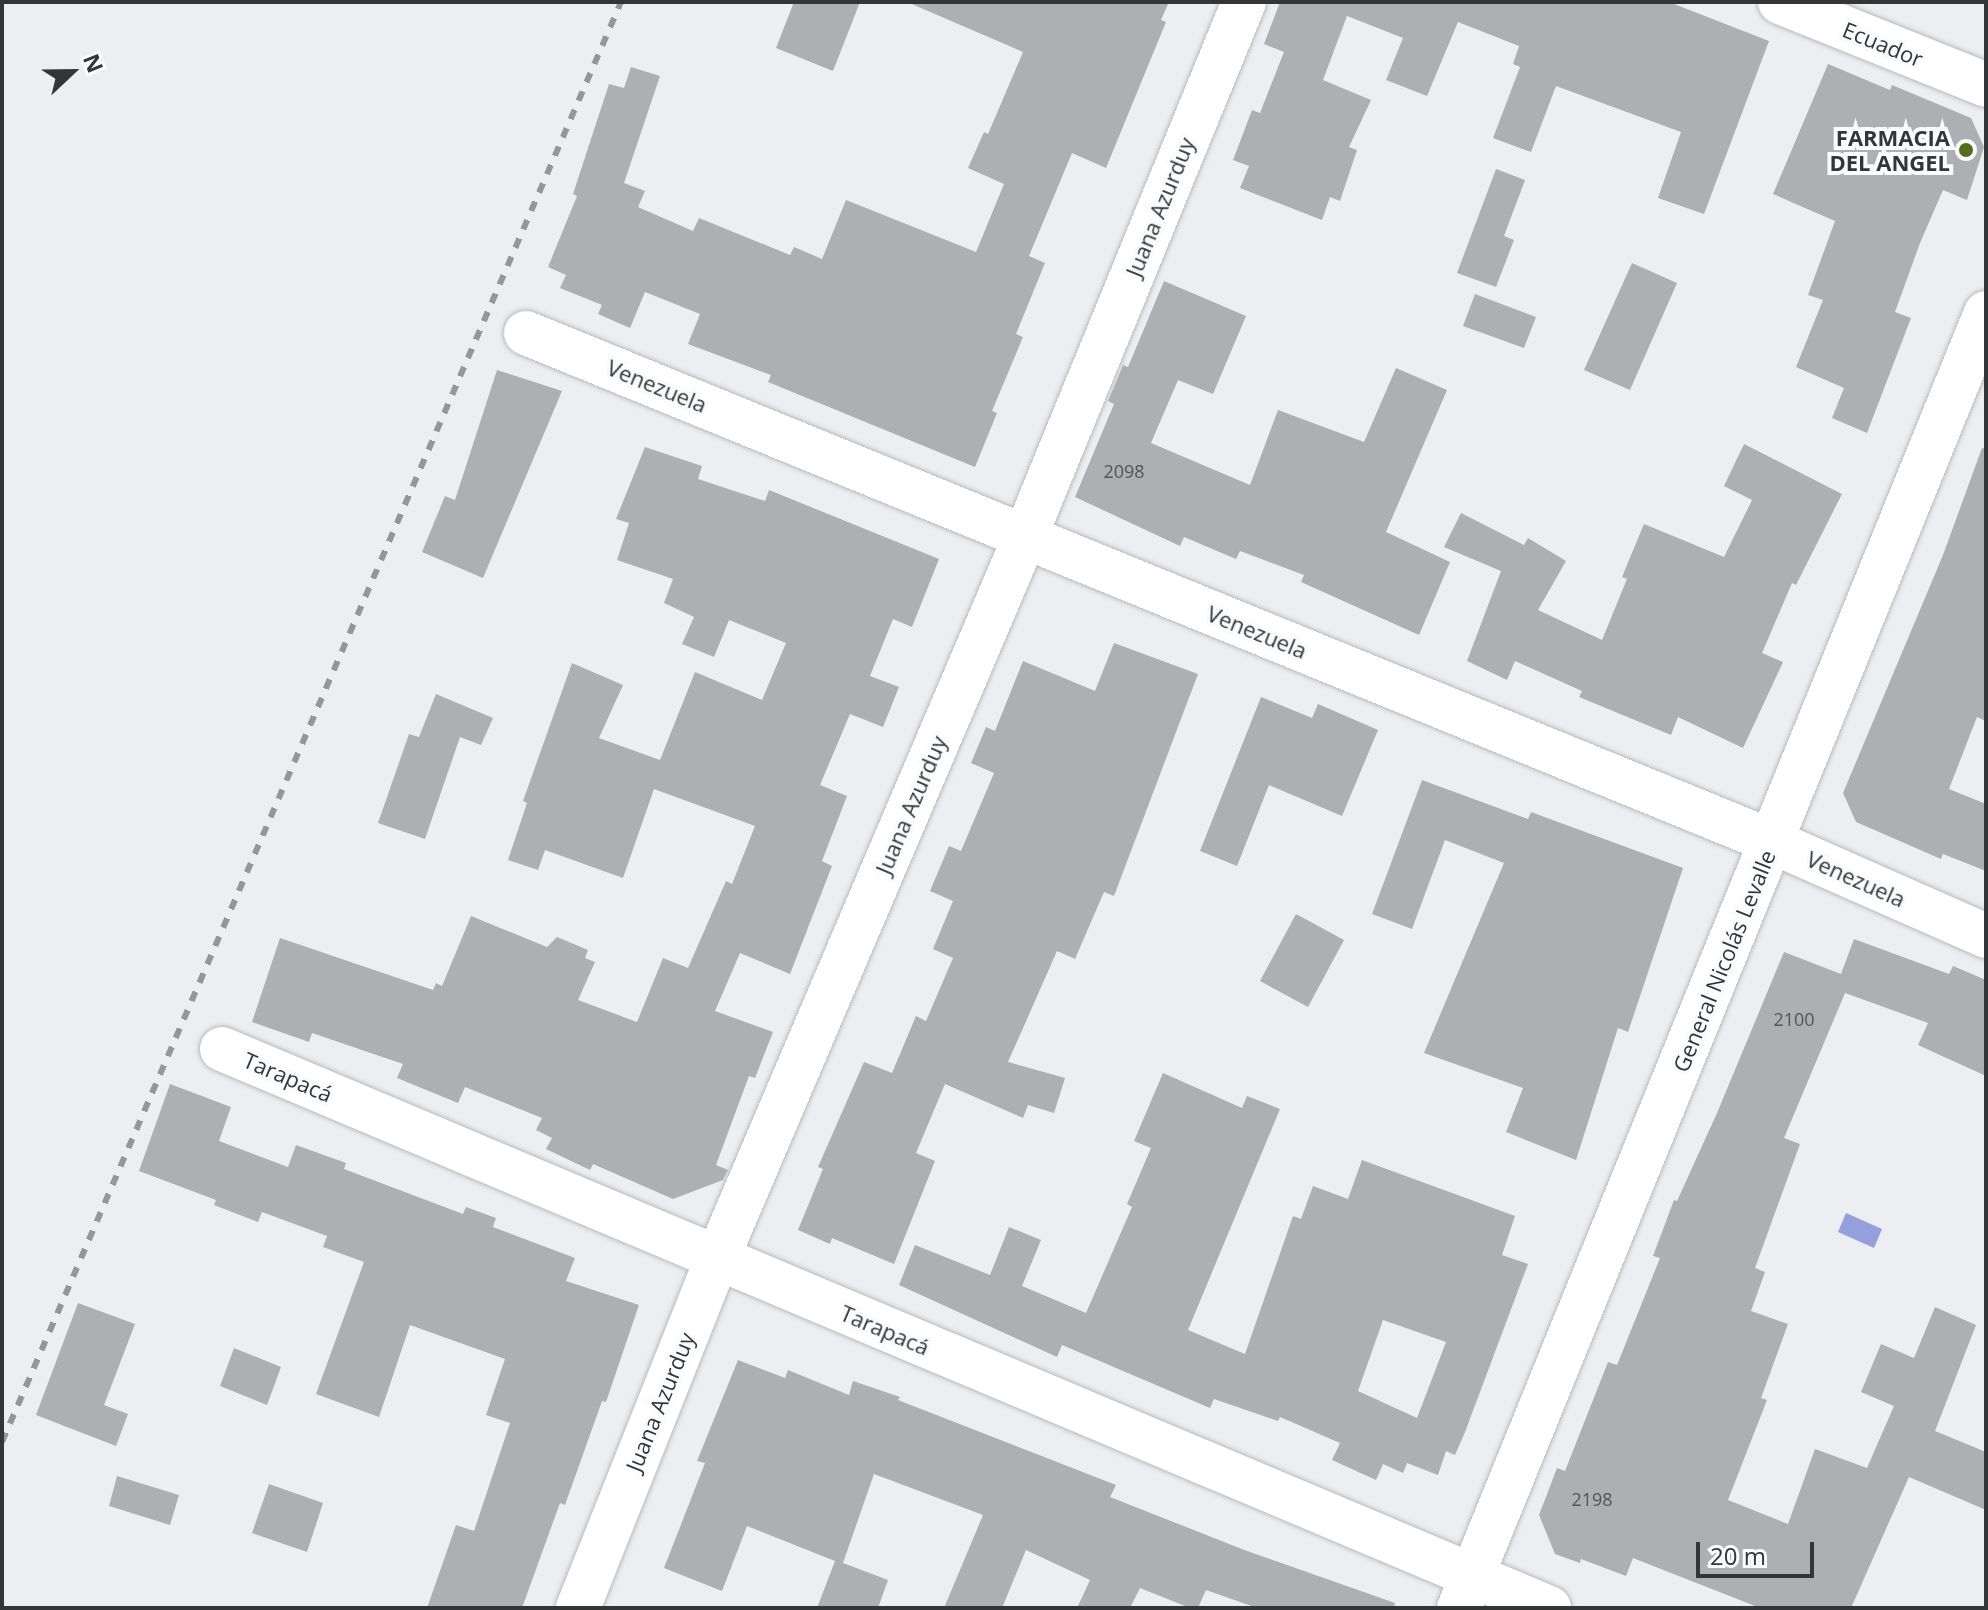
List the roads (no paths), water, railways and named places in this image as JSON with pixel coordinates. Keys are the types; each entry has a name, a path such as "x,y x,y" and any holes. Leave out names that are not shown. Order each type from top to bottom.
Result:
{"street":[{"name":"Juana Azurduy","path":"578,1608 717,1259 1025,537 1244,2"},
{"name":"Ecuador","path":"1780,2 1986,85"},
{"name":"General Nicolás Levalle","path":"1465,1591 1773,842 1986,313"},
{"name":"Venezuela","path":"526,333 1773,842 1986,936"},
{"name":"Tarapacá","path":"222,1049 717,1259 1465,1591 1549,1608"}],"water":[{"path":"1846,1213 1882,1229 1874,1248 1838,1232"}],"railway":[{"path":"2,1442 621,2"}],"place":[{"name":"FARMACIA DEL ANGEL","path":"1966,150"}]}
